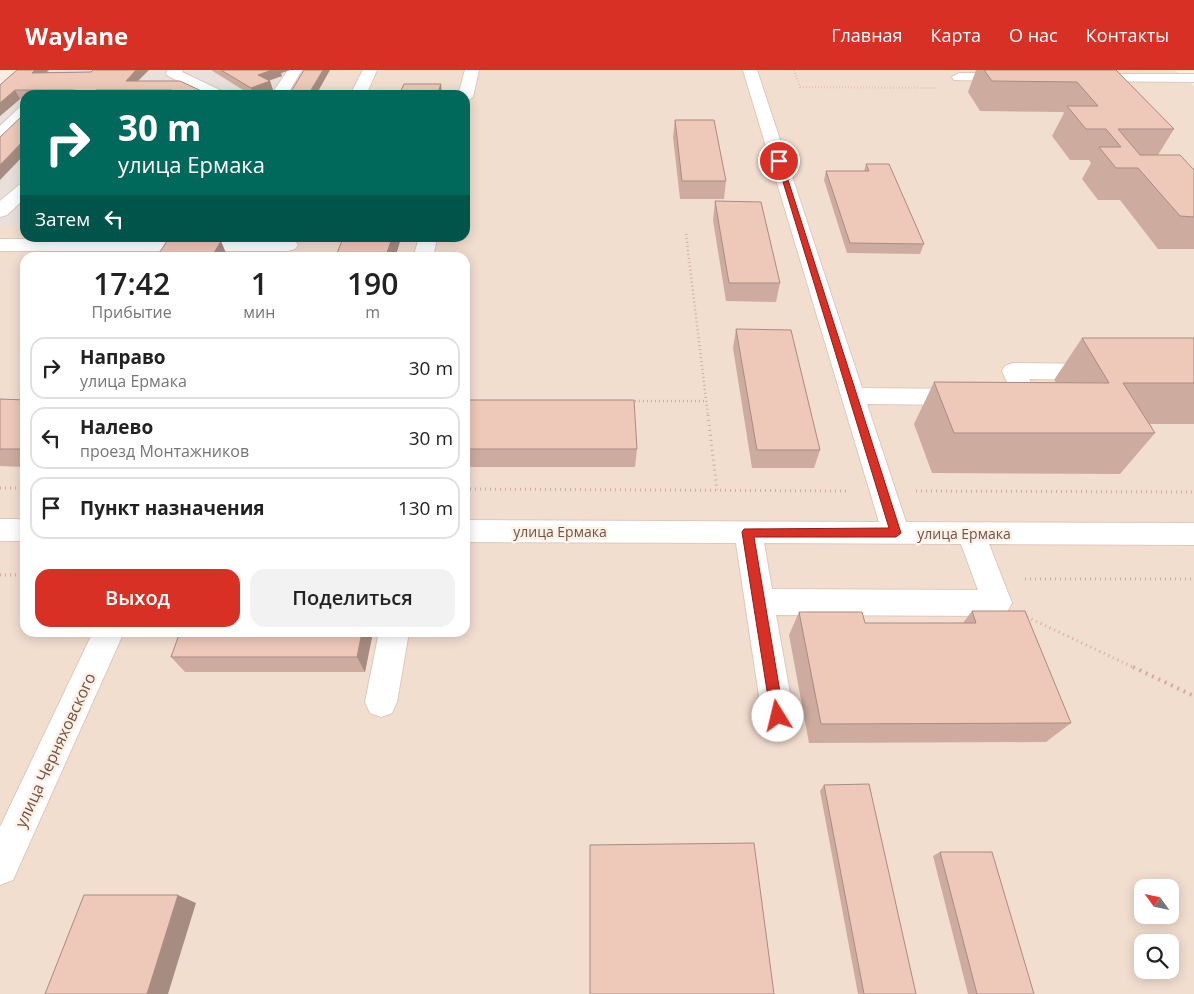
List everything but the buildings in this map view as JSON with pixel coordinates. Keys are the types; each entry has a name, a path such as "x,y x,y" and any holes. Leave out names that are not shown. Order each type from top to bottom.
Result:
{"street":[{"path":"176,70 173,73 209,90"},
{"path":"282,90 295,70"},
{"path":"360,90 370,70"},
{"path":"467,90 472,70"},
{"path":"750,70 896,533"},
{"path":"959,77 1027,78"},
{"path":"1066,78 1194,78"},
{"path":"0,135 13,118"},
{"path":"0,212 20,194"},
{"path":"0,245 161,251 288,247"},
{"path":"853,396 1026,397 1014,371 1118,372"},
{"path":"0,530 20,530"},
{"name":"улица Ермака","path":"470,531 1194,534"},
{"path":"748,532 778,716"},
{"path":"759,602 992,591 971,533"},
{"name":"улица Черняховского","path":"0,867 107,637"},
{"path":"381,702 393,637"}],"path":[{"path":"794,70 800,87 966,88 959,77"},
{"path":"686,234 717,490"},
{"path":"629,401 707,401"},
{"path":"0,488 20,488"},
{"path":"470,489 1194,492"},
{"path":"0,575 20,575"},
{"path":"992,591 1194,579"},
{"path":"992,591 1194,696"}],"shaded area":[{"path":"31,70 330,70 319,90 20,90 20,223 18,225 0,226 0,98"},
{"path":"34,70 1175,70 1194,86 1194,994 0,994 0,100"}],"route":[{"path":"778,716 748,532 896,533 779,161"}]}
